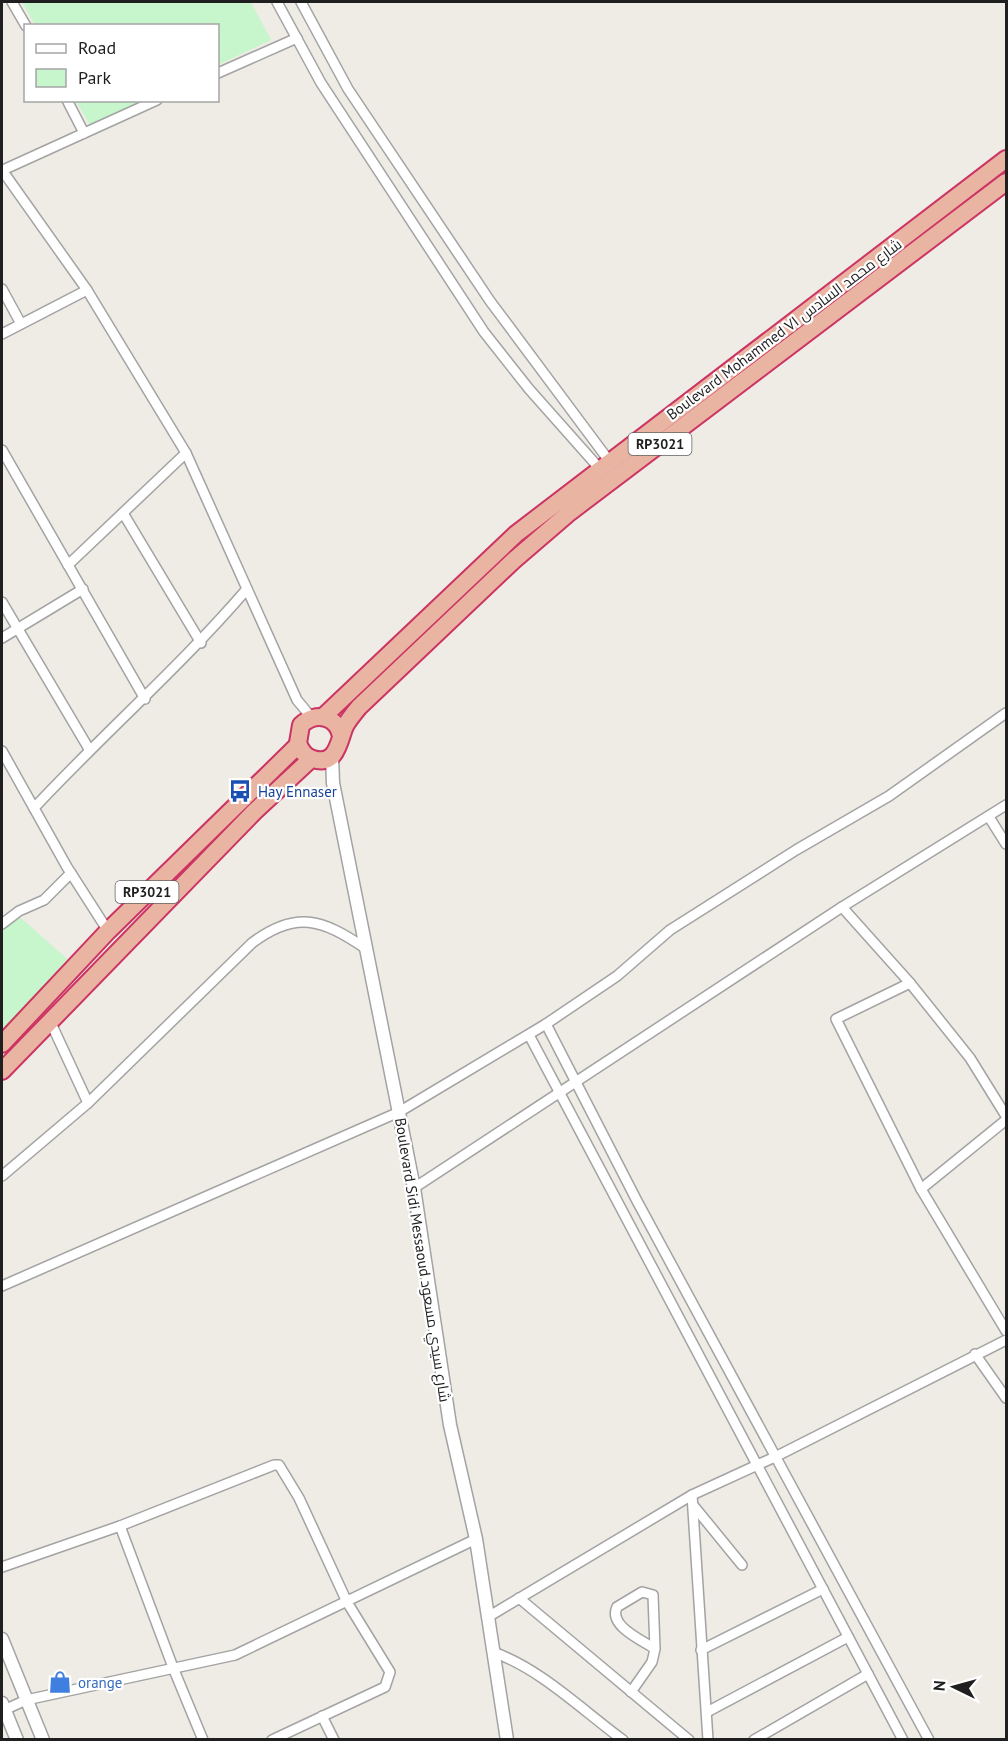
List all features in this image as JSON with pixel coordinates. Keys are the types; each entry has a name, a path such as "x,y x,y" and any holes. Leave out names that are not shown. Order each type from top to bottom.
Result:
{"highway":[{"name":"Boulevard Mohammed VI شارع محمد السادس","path":"312,720 516,534 1006,159"},
{"name":"Boulevard Mohammed VI شارع محمد السادس","path":"2,1071 254,812 340,744 341,736 350,717 359,707 513,561 570,512 1006,182"},
{"path":"321,758 298,745 297,736 312,720 335,723 341,736"},
{"name":"RP3021","path":"2,1044 108,931 298,745"}],"street":[{"path":"12,2 25,24"},
{"path":"277,2 321,83 484,332 529,389 605,466"},
{"path":"301,2 348,89 490,301 605,466"},
{"path":"219,74 297,38"},
{"path":"68,102 84,133"},
{"path":"153,102 2,170 87,290 186,453 297,700 312,720"},
{"path":"2,289 20,322"},
{"path":"2,334 20,322 87,290"},
{"path":"2,450 145,699"},
{"path":"68,565 186,453"},
{"path":"123,513 201,643"},
{"path":"2,638 82,589"},
{"path":"34,808 89,749 145,699 201,643 247,589"},
{"path":"2,602 89,749"},
{"path":"2,1286 399,1112 546,1024 617,976 670,930 796,850 889,796 1006,713"},
{"path":"2,751 71,873 108,931"},
{"name":"Boulevard Sidi Messaoud شارع سيدي مسعود","path":"321,758 333,783 414,1188 450,1425 476,1539 507,1740"},
{"path":"414,1188 842,908 1006,805"},
{"path":"989,817 1006,844"},
{"path":"2,924 19,910 44,900 71,873"},
{"path":"842,908 910,983 970,1058 1006,1118 921,1189"},
{"path":"2,1176 88,1103 252,943 269,930 289,922 313,921 339,931 365,948"},
{"path":"910,983 836,1019 921,1189 1006,1331"},
{"path":"50,1021 88,1103"},
{"path":"546,1024 637,1201 929,1740"},
{"path":"529,1035 903,1740"},
{"path":"488,1617 692,1500 1006,1340"},
{"path":"975,1354 1006,1398"},
{"path":"2,1567 120,1526 279,1465 299,1498 347,1602 390,1672 385,1687 272,1740"},
{"path":"692,1500 742,1565"},
{"path":"692,1500 708,1740"},
{"path":"120,1526 203,1740"},
{"path":"17,1740 3,1708 26,1700 235,1656 476,1539"},
{"path":"701,1650 823,1589"},
{"path":"631,1692 652,1662 655,1649 653,1595 642,1592 617,1607 615,1617 619,1624 655,1649"},
{"path":"519,1598 689,1740"},
{"path":"707,1712 848,1637"},
{"path":"2,1639 42,1740"},
{"path":"493,1652 511,1659 530,1671 623,1740"},
{"path":"754,1740 868,1674"},
{"path":"322,1716 334,1740"}],"green space":[{"path":"22,2 251,2 271,40 219,65 219,24 34,24"},
{"path":"77,102 140,102 90,125"},
{"path":"13,911 74,965 2,1034 2,923"}],"place":[{"name":"Hay Ennaser","path":"240,791"},
{"name":"orange","path":"60,1682"}]}
